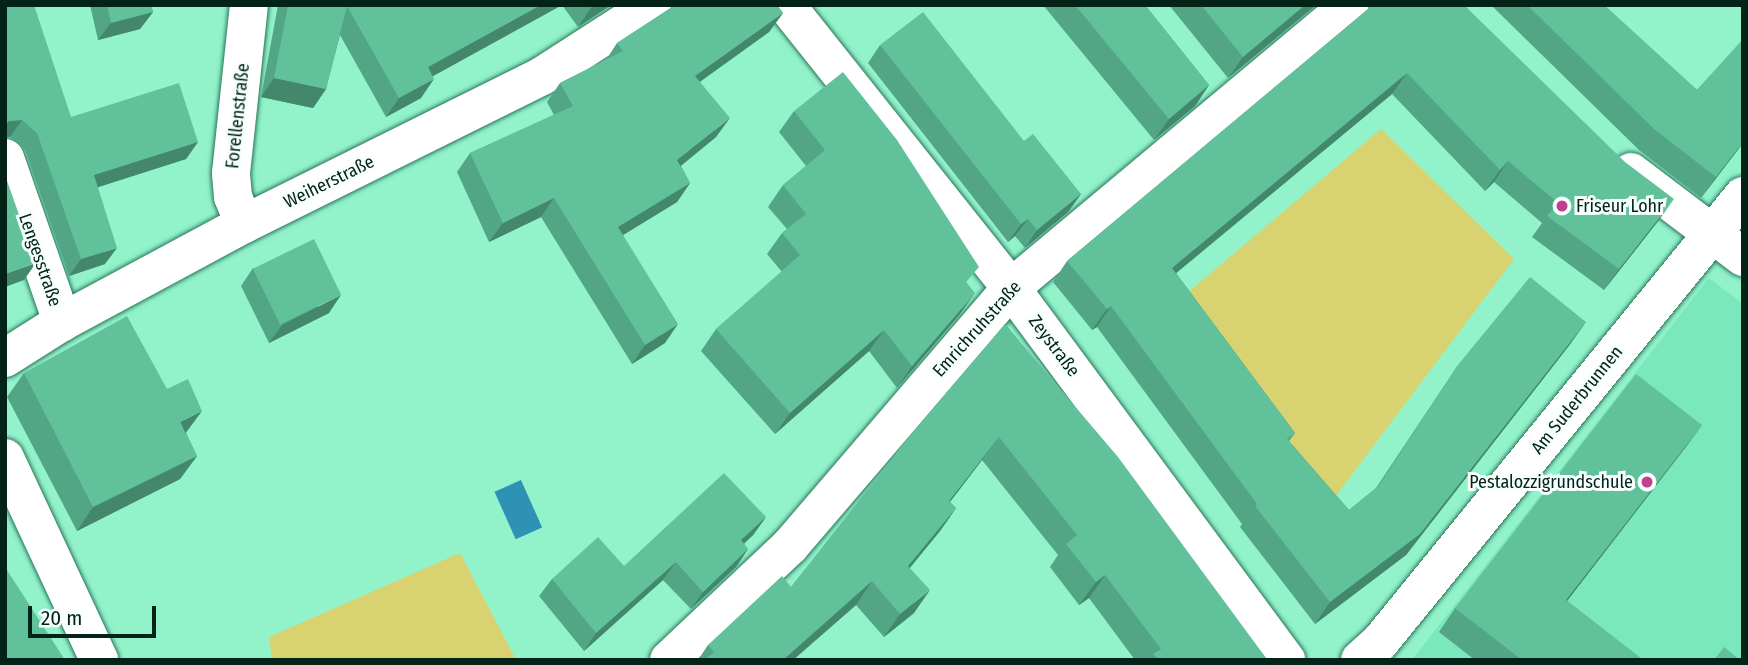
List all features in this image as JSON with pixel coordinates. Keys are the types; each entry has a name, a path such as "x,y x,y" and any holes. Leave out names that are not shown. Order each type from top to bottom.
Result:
{"street":[{"name":"Forellenstraße","path":"244,224 233,197 231,173 249,5"},
{"name":"Weiherstraße","path":"5,358 62,322 244,224 542,76 652,5"},
{"name":"Zeystraße","path":"786,5 1011,288 1286,660"},
{"name":"Emrichruhstraße","path":"669,660 790,546 1011,288 1349,5"},
{"path":"1200,78 1225,109"},
{"path":"1605,149 1743,257"},
{"name":"Lengesstraße","path":"5,159 62,322"},
{"name":"Am Suderbrunnen","path":"1360,660 1380,642 1743,196"},
{"path":"5,458 99,660"}],"shaded area":[{"path":"1381,129 1514,259 1332,501 1186,294"},
{"name":"Pestalozzigrundschule","path":"1709,278 1743,304 1743,660 1412,660"},
{"path":"460,553 516,660 272,660 269,637"}],"water":[{"path":"521,480 542,528 516,539 495,492"}],"building":[{"path":"5,5 34,5 71,117 179,83 198,142 94,175 117,248 81,259 37,133 22,120 9,121 5,125"},
{"path":"107,5 151,5 153,12 111,23"},
{"path":"288,5 541,5 428,67 434,79 399,98 347,6 326,89 274,78"},
{"path":"676,5 777,5 783,13 695,76 730,118 677,160 690,183 618,227 678,324 645,345 554,198 503,223 470,153 573,106 560,83 623,51 617,43"},
{"path":"1075,5 1145,5 1209,85 1169,119"},
{"path":"1201,5 1305,5 1243,57"},
{"path":"1373,5 1464,5 1625,162 1674,199 1619,269 1547,216 1558,203 1508,161 1500,170 1407,73 1172,268 1295,433 1287,439 1349,510 1378,487 1458,365 1530,277 1586,322 1420,534 1330,602 1255,506 1257,504 1111,306 1107,309 1067,261"},
{"path":"1527,5 1604,5 1697,90 1743,39 1743,118 1740,121 1743,123 1743,142 1716,177 1654,129"},
{"path":"923,12 1024,141 1033,134 1081,194 1037,230 1028,219 1021,224 880,45"},
{"path":"843,72 897,140 979,267 966,282 975,293 912,366 884,330 790,413 716,329 800,255 782,233 806,214 783,185 825,150 794,111"},
{"path":"5,175 36,263 5,274"},
{"path":"314,239 341,295 280,325 253,269"},
{"path":"127,316 167,389 188,379 202,411 180,422 197,456 93,507 24,373"},
{"path":"1005,324 1118,457 1266,658 1158,660 1153,654 1161,649 1105,575 1096,582 1066,544 1077,535 999,437 949,501 956,508 908,566 930,590 900,614 872,581 783,660 705,660 714,652 708,645 782,576 791,587 912,433"},
{"path":"1636,374 1702,425 1566,600 1643,660 1522,660 1455,608"},
{"path":"724,473 766,517 741,540 748,549 703,592 676,562 596,633 552,579 598,537 624,566"},
{"path":"5,567 65,660 5,660"},
{"path":"1724,647 1740,660 1714,660"}],"place":[{"name":"Friseur Lohr","path":"1562,206"},
{"name":"Pestalozzigrundschule","path":"1647,482"}]}
